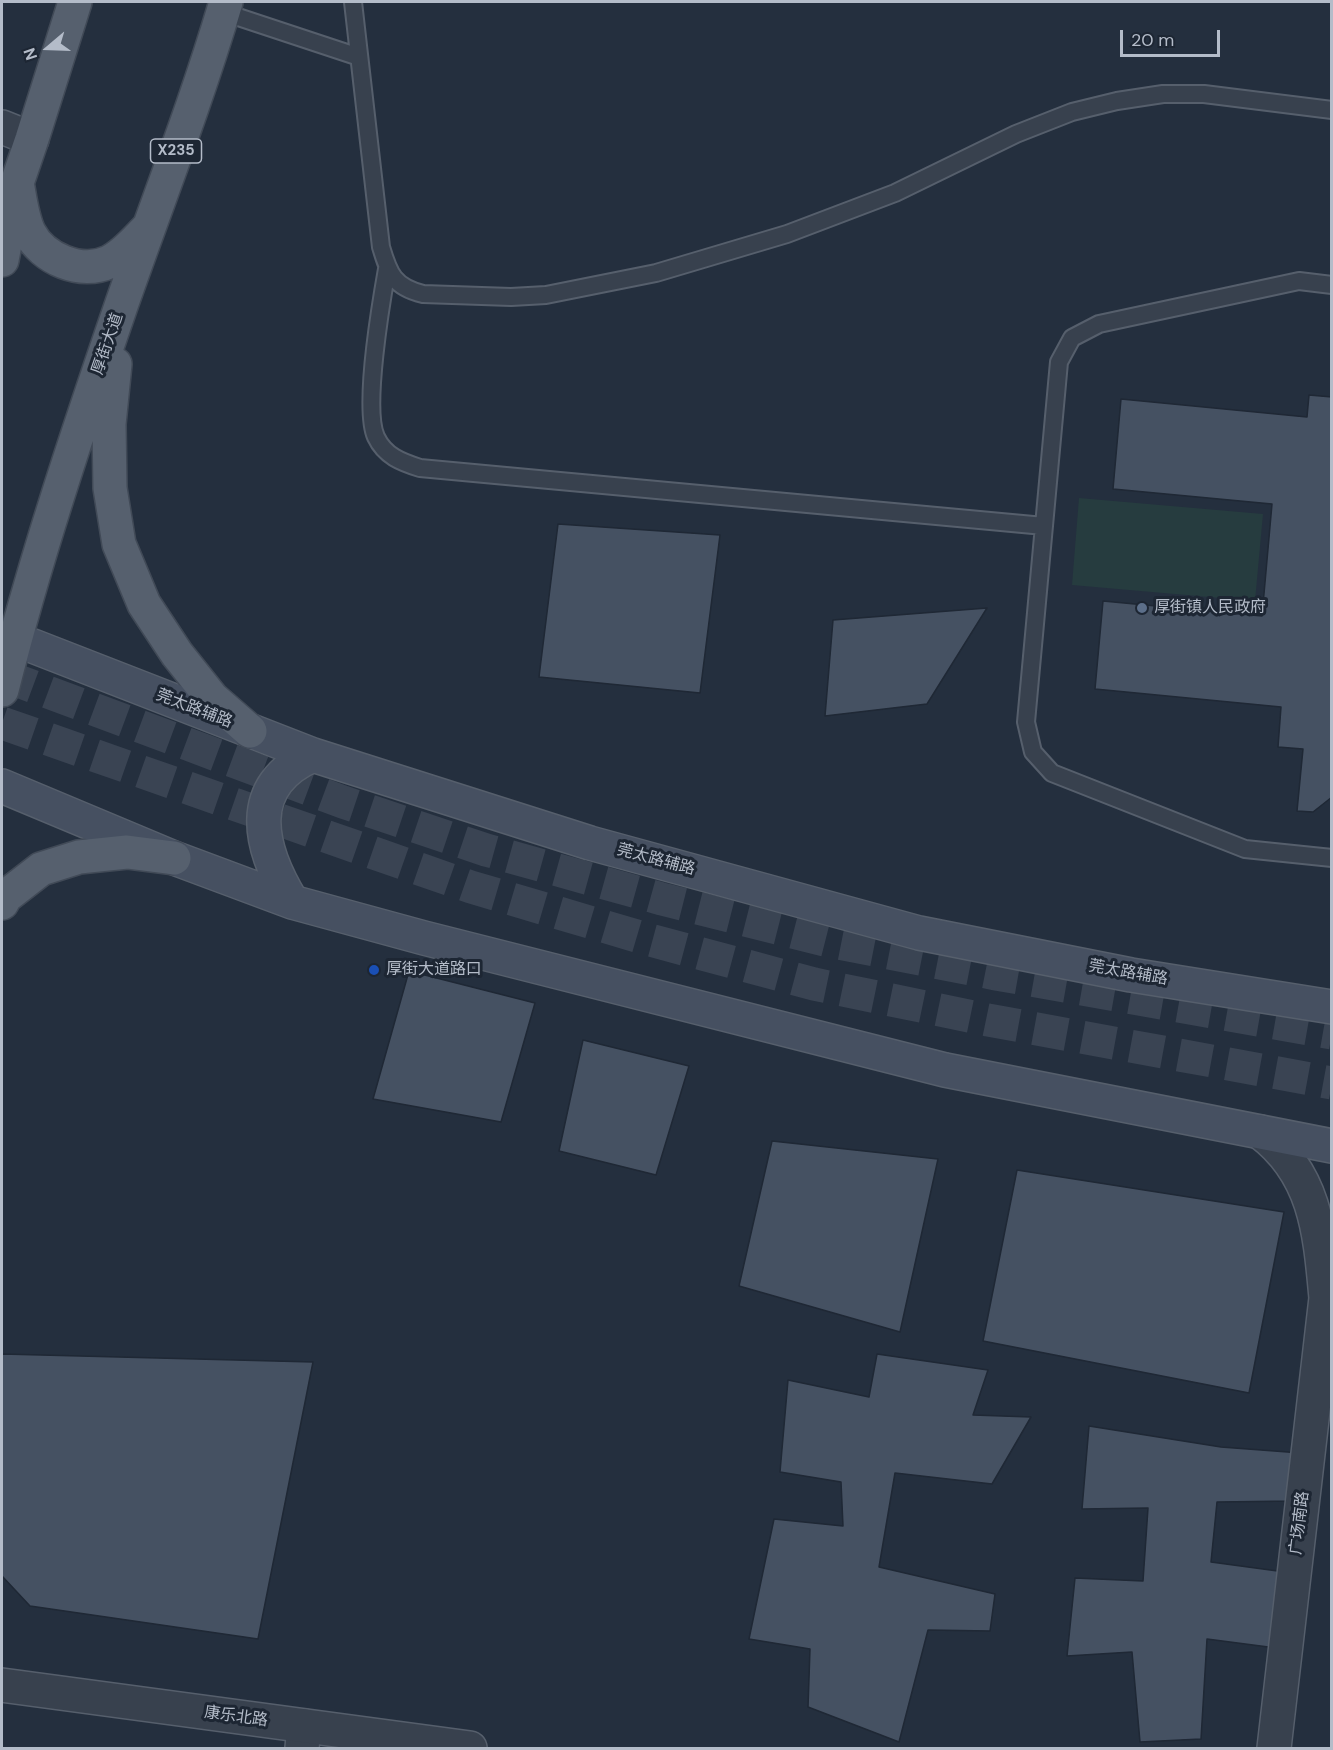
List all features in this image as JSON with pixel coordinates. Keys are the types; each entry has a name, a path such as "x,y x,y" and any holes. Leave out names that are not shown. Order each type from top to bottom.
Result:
{"main road":[{"path":"2,260 8,207 75,2"},
{"name":"厚街大道","path":"2,690 8,637 123,300 153,222 224,7"},
{"path":"8,207 44,250 64,262 86,267 108,262 126,251 153,222"},
{"path":"123,300 109,424 110,488 118,544 144,604 177,654 212,698 250,731"},
{"name":"莞太路辅路","path":"8,637 313,755 590,843 919,933 1131,975 1332,1007"},
{"path":"292,902 280,882 268,851 263,825 266,799 278,777 294,763 313,755"},
{"path":"2,786 174,858 292,902 424,938 945,1070 1332,1146"},
{"path":"2,903 5,897 41,869 79,857 127,852 174,858"}],"street":[{"path":"2,127 32,139"},
{"name":"广场南路","path":"1260,1132 1276,1144 1292,1163 1310,1199 1321,1237 1329,1292 1274,1749"},
{"name":"康乐北路","path":"2,1685 303,1737 470,1749"}],"lane":[{"path":"353,2 381,247 387,268 395,281 410,291 423,294 512,297 546,295 656,273 787,234 895,193 1016,134 1072,112 1117,101 1163,94 1204,94 1332,110"},
{"path":"224,7 359,57"},
{"path":"387,268 379,322 371,417 376,437 386,451 399,462 420,468 1044,526"},
{"path":"1332,285 1299,281 1099,324 1072,338 1059,362 1026,722 1033,752 1052,773 1245,849 1332,858"}],"green space":[{"path":"1079,498 1263,514 1255,601 1072,585"}],"building":[{"name":"厚街镇人民政府","path":"1309,395 1332,397 1332,797 1313,812 1297,811 1303,749 1278,747 1281,707 1095,689 1103,601 1262,616 1272,504 1113,489 1121,399 1307,417"},
{"path":"558,524 720,535 700,693 539,677"},
{"path":"987,608 927,704 825,716 833,620"},
{"path":"409,971 535,1003 501,1122 373,1099"},
{"path":"583,1040 689,1066 656,1175 559,1151"},
{"path":"772,1141 938,1159 900,1332 739,1286"},
{"path":"1017,1170 1284,1212 1249,1393 983,1341"},
{"path":"2,1354 313,1362 258,1639 30,1606 2,1576"},
{"path":"877,1354 988,1370 973,1415 1031,1417 992,1484 895,1473 879,1567 995,1594 990,1631 928,1630 899,1742 808,1707 810,1649 749,1639 774,1519 843,1526 841,1482 780,1472 788,1380 869,1397"},
{"path":"1089,1426 1221,1447 1301,1453 1294,1501 1217,1502 1211,1562 1285,1572 1276,1648 1207,1639 1201,1739 1140,1742 1132,1652 1067,1656 1075,1578 1143,1581 1148,1508 1082,1509"}],"tunnel":[{"path":"2,675 343,802 486,850 662,899 828,941 996,974 1332,1033"},
{"path":"2,723 471,887 650,940 814,984 988,1020 1332,1083"}],"place":[{"name":"厚街镇人民政府","path":"1142,608"},
{"name":"厚街大道路口","path":"374,970"}]}
